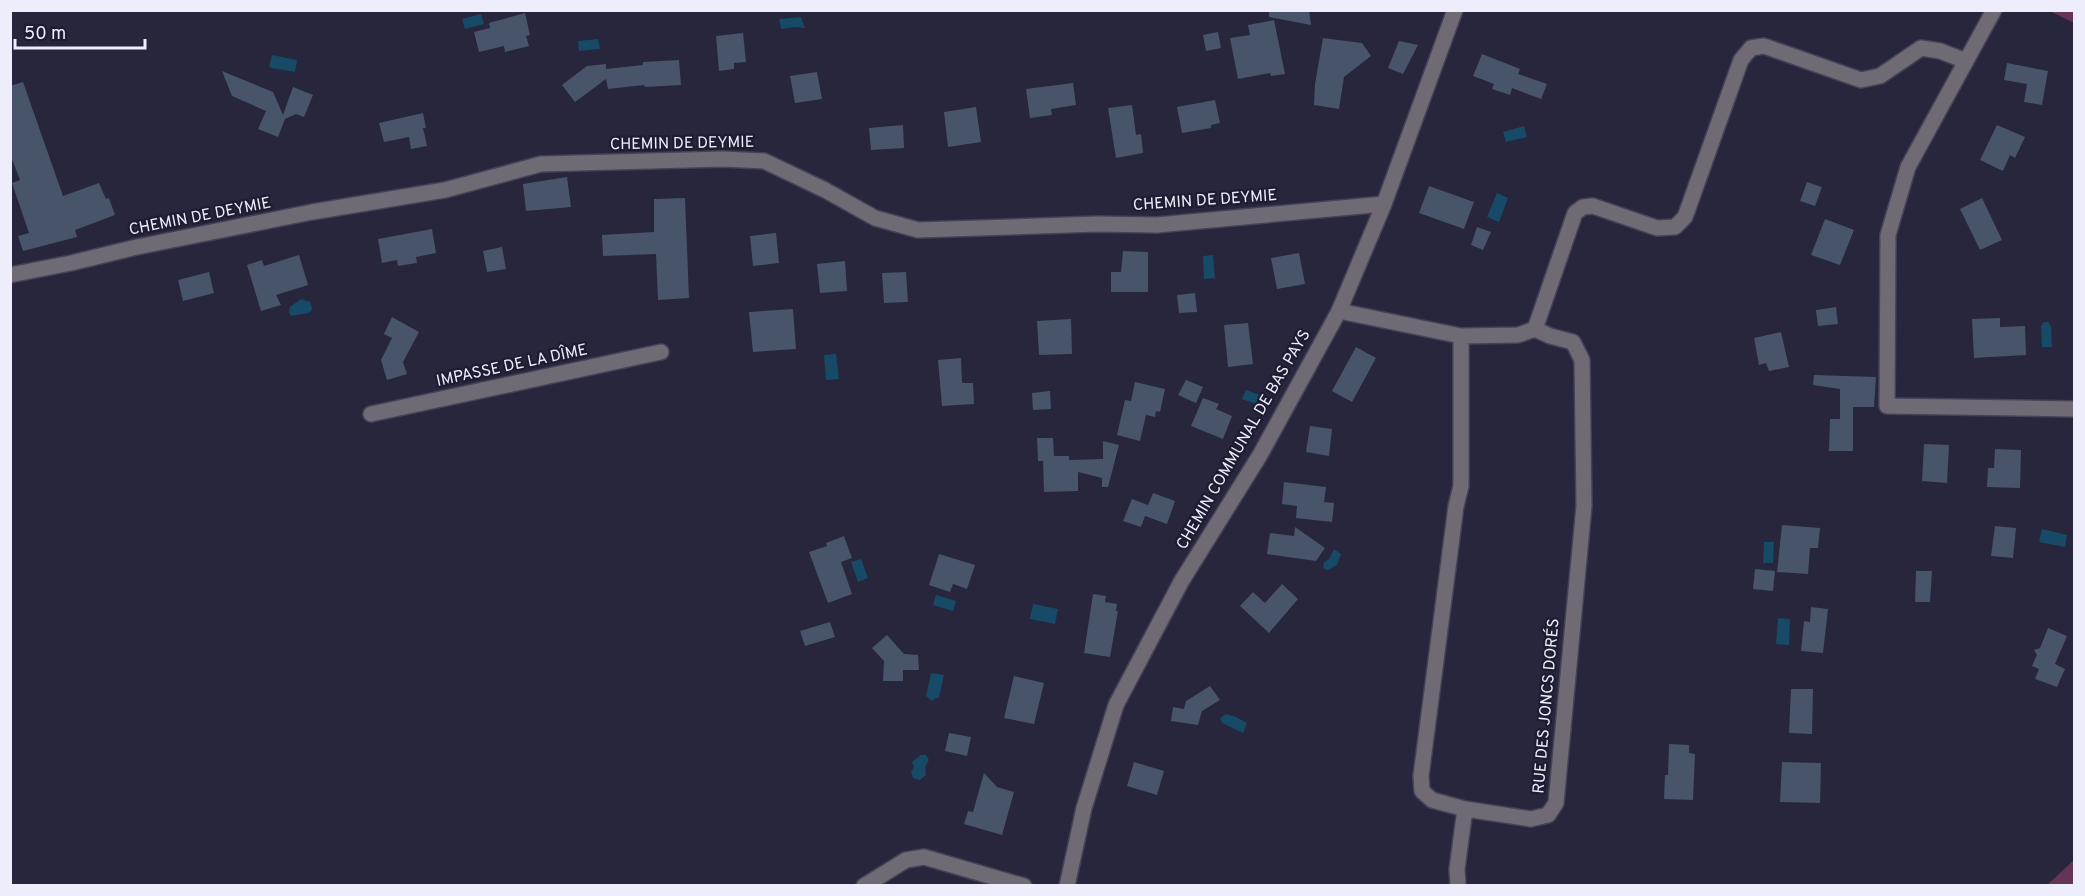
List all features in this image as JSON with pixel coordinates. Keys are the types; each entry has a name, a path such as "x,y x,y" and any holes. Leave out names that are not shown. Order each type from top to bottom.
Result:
{"street":[{"name":"CHEMIN COMMUNAL DE BAS PAYS","path":"1067,885 1084,808 1116,705 1181,582 1260,455 1339,311 1384,204 1455,10"},
{"path":"1994,10 1908,167 1888,235 1887,406 2074,409"},
{"path":"1339,311 1461,336 1518,335 1535,329 1575,213 1583,207 1593,206 1657,228 1675,227 1684,217 1741,60 1751,48 1764,46 1861,80 1880,76 1921,48 1940,51 1966,61"},
{"name":"CHEMIN DE DEYMIE","path":"10,275 312,212 445,190 541,164 723,159 764,161 825,190 875,218 918,230 1097,224 1157,225 1384,204"},
{"name":"RUE DES JONCS DORÉS","path":"1461,336 1461,486 1456,506 1421,776 1422,792 1432,800 1465,809 1531,819 1548,815 1556,803 1584,506 1582,360 1573,342 1535,329"},
{"name":"IMPASSE DE LA DÎME","path":"371,414 662,352"},
{"path":"1458,885 1457,869 1465,809"},
{"path":"864,885 906,860 924,857 1024,885"}],"shaded area":[{"path":"2050,11 2074,11 2074,23"},
{"path":"2074,860 2074,885 2047,885"}],"water":[{"path":"481,14 484,24 465,29 462,19"},
{"path":"801,17 805,28 781,29 779,19"},
{"path":"598,39 600,49 579,51 578,41"},
{"path":"272,55 297,60 295,72 271,68 269,66"},
{"path":"1524,126 1527,137 1506,142 1503,132"},
{"path":"1497,193 1508,198 1499,222 1487,217"},
{"path":"1213,255 1215,278 1204,279 1203,256"},
{"path":"301,299 310,302 312,309 309,313 291,316 290,307"},
{"path":"2044,322 2048,322 2051,326 2052,347 2042,347 2041,326"},
{"path":"836,354 839,379 826,380 824,355"},
{"path":"1246,390 1268,398 1264,407 1242,399"},
{"path":"2042,529 2067,535 2065,547 2039,542"},
{"path":"1764,542 1774,542 1773,563 1763,563"},
{"path":"1334,549 1341,554 1337,565 1328,570 1323,568 1324,562 1329,559"},
{"path":"861,559 868,578 858,582 851,562"},
{"path":"936,595 956,601 953,611 933,605"},
{"path":"1033,604 1058,609 1055,624 1030,619"},
{"path":"1778,618 1790,619 1789,645 1776,644"},
{"path":"931,673 944,675 939,698 932,701 926,696"},
{"path":"1226,714 1247,723 1243,733 1222,723 1220,718"},
{"path":"921,755 926,755 929,760 925,767 926,775 920,780 913,778 911,772 914,767 912,762"}],"building":[{"path":"1269,10 1309,10 1311,25 1269,17"},
{"path":"525,13 530,35 526,36 529,46 505,52 504,46 479,52 474,32 490,28 489,23"},
{"path":"1274,20 1285,74 1271,76 1270,73 1238,79 1230,38 1250,35 1248,25"},
{"path":"1218,32 1221,48 1206,51 1203,35"},
{"path":"743,33 746,62 734,63 734,69 719,71 716,36"},
{"path":"1323,38 1362,43 1371,56 1344,77 1339,109 1314,105 1315,84"},
{"path":"1399,41 1418,45 1403,74 1388,68"},
{"path":"1482,54 1520,69 1518,74 1547,84 1541,99 1512,88 1510,95 1492,89 1494,84 1473,76"},
{"path":"679,60 681,85 645,87 644,85 608,89 606,79 575,102 562,85 587,66 606,64 606,69 643,65 643,62"},
{"path":"2007,63 2048,71 2042,105 2024,102 2027,84 2004,80"},
{"path":"222,71 273,92 283,115 293,87 313,95 304,117 296,114 285,119 278,137 258,129 266,111 232,96"},
{"path":"817,72 822,99 795,103 790,76"},
{"path":"23,82 63,196 99,183 106,199 109,198 115,215 75,230 77,237 23,251 18,236 29,233 12,183 20,180 10,154 10,86"},
{"path":"1073,83 1076,105 1051,109 1052,115 1030,118 1026,89"},
{"path":"1215,100 1220,123 1211,125 1211,128 1182,133 1177,107"},
{"path":"1132,105 1136,135 1141,134 1143,153 1116,158 1108,108"},
{"path":"976,107 981,142 948,147 944,112"},
{"path":"423,113 426,128 423,128 427,146 411,149 409,137 384,142 379,123"},
{"path":"903,125 904,148 871,150 869,128"},
{"path":"1997,125 2025,137 2015,158 2010,155 2003,171 1980,160"},
{"path":"567,177 571,207 526,211 523,184"},
{"path":"1807,182 1822,187 1815,206 1800,201"},
{"path":"1429,186 1474,202 1464,229 1419,213"},
{"path":"685,198 689,298 658,300 656,254 603,256 602,235 654,232 654,199"},
{"path":"1982,198 2002,240 1980,250 1960,209"},
{"path":"1825,219 1854,230 1840,265 1811,255"},
{"path":"1477,227 1491,232 1483,250 1471,245"},
{"path":"432,229 436,253 416,257 417,263 398,266 397,260 382,263 378,239"},
{"path":"776,233 779,263 753,266 750,236"},
{"path":"502,247 506,269 487,272 483,251"},
{"path":"1123,251 1148,252 1148,292 1111,292 1111,272 1121,272"},
{"path":"1299,253 1305,284 1277,289 1271,258"},
{"path":"299,255 308,285 276,295 281,305 261,311 247,265 262,260 264,266"},
{"path":"845,261 847,291 820,293 817,264"},
{"path":"209,272 214,293 183,301 178,280"},
{"path":"906,272 908,302 884,303 882,273"},
{"path":"1195,293 1197,312 1179,313 1177,295"},
{"path":"1836,307 1838,324 1818,326 1816,310"},
{"path":"793,309 796,349 753,352 749,312"},
{"path":"392,317 419,332 403,362 407,374 387,380 381,360 392,338 384,334"},
{"path":"2000,318 2000,327 2025,326 2026,355 1974,358 1972,319"},
{"path":"1071,319 1072,354 1039,355 1037,321"},
{"path":"1248,323 1253,364 1228,367 1224,325"},
{"path":"1781,332 1789,367 1769,371 1766,363 1759,365 1754,338"},
{"path":"1356,347 1376,358 1352,402 1332,391"},
{"path":"961,358 962,383 973,383 974,404 942,406 938,360"},
{"path":"1814,375 1876,377 1874,407 1853,407 1853,451 1829,451 1830,419 1840,419 1840,389 1813,385"},
{"path":"1186,380 1203,387 1196,403 1178,395"},
{"path":"1135,382 1165,389 1160,412 1156,411 1155,417 1146,415 1140,441 1117,435 1125,400 1131,401"},
{"path":"1050,391 1051,409 1033,410 1032,393"},
{"path":"1203,398 1219,404 1216,409 1232,416 1223,439 1191,426"},
{"path":"1310,426 1332,429 1329,456 1306,452"},
{"path":"1037,438 1053,438 1054,456 1069,456 1069,460 1103,459 1103,441 1119,445 1108,487 1102,487 1102,478 1078,472 1078,491 1044,492 1043,461 1038,461"},
{"path":"1924,444 1949,445 1947,483 1922,481"},
{"path":"1995,449 2021,450 2020,488 1987,487 1988,468 1994,468"},
{"path":"1284,482 1326,487 1324,502 1334,503 1332,522 1296,518 1297,506 1282,504"},
{"path":"1153,493 1175,501 1167,524 1145,516 1141,527 1123,521 1132,499 1148,505"},
{"path":"1782,525 1820,528 1818,548 1810,548 1808,574 1777,572"},
{"path":"1995,526 2016,528 2013,558 1991,556"},
{"path":"1295,527 1325,548 1316,561 1267,554 1270,533 1294,536"},
{"path":"844,536 852,558 841,562 852,594 828,603 809,552 827,546 826,543"},
{"path":"939,554 975,565 967,589 953,584 950,592 929,585"},
{"path":"1755,569 1775,571 1773,591 1753,589"},
{"path":"1916,571 1932,571 1930,602 1915,602"},
{"path":"1282,584 1298,599 1269,633 1240,606 1253,592 1265,603"},
{"path":"1093,594 1106,596 1105,602 1117,604 1116,611 1118,611 1110,657 1084,653"},
{"path":"1811,607 1828,609 1823,653 1801,651 1804,621 1810,622"},
{"path":"830,622 835,637 805,646 800,631"},
{"path":"2048,628 2067,636 2055,664 2065,669 2057,687 2035,679 2039,669 2032,666 2037,655 2034,650 2040,648"},
{"path":"887,635 904,654 918,655 919,670 903,670 903,681 883,681 884,661 872,648"},
{"path":"1014,676 1044,683 1034,724 1004,718"},
{"path":"1210,686 1220,700 1202,711 1198,725 1171,721 1173,707 1184,709 1186,701"},
{"path":"1791,689 1813,689 1812,734 1789,733"},
{"path":"949,733 971,737 967,756 945,751"},
{"path":"1669,744 1689,745 1689,753 1695,754 1693,800 1664,799 1665,775 1668,775"},
{"path":"1134,762 1164,771 1157,795 1127,786"},
{"path":"1782,762 1821,763 1820,803 1780,802"},
{"path":"984,773 997,787 1014,792 1002,835 964,824 968,811 973,812"}]}
